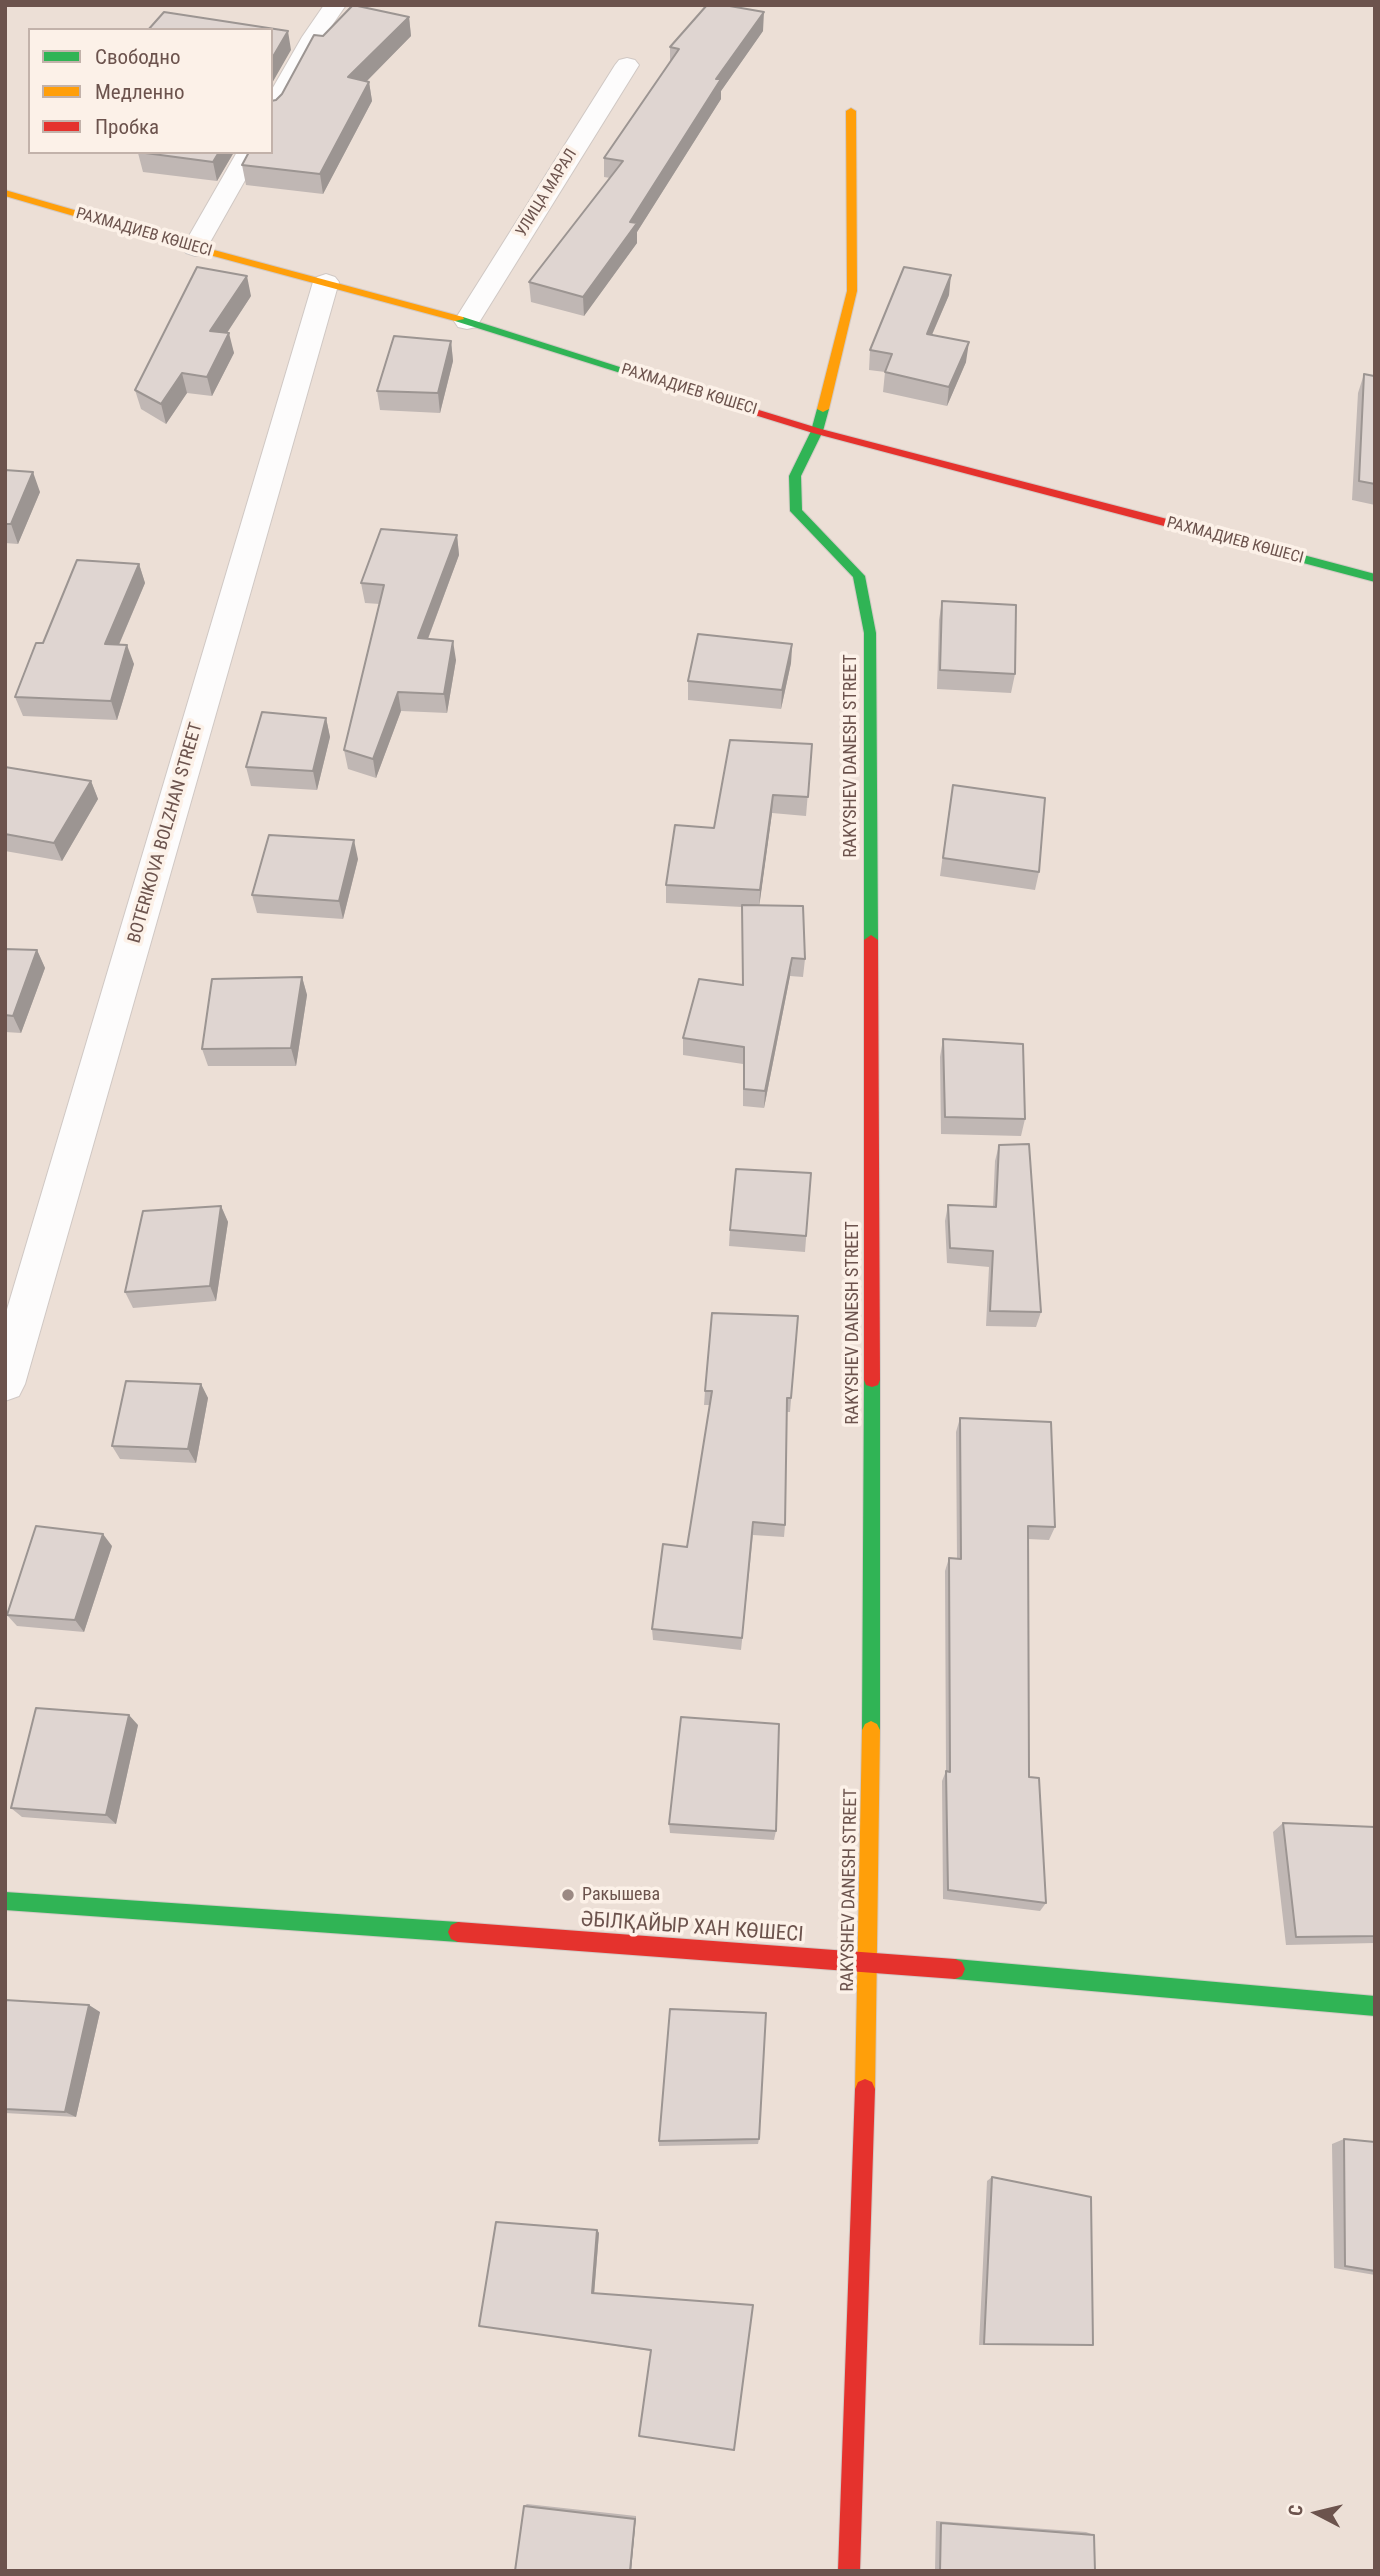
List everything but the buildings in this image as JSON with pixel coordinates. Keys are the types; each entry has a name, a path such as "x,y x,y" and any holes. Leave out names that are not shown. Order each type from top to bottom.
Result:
{"street":[{"path":"273,108 313,37 335,5"},
{"name":"УЛИЦА МАРАЛ","path":"467,321 627,65"},
{"name":"RAKYSHEV DANESH STREET","path":"849,2571 869,1961 873,1563 870,632 859,576 796,511 795,476 817,431 852,291 851,111"},
{"path":"195,248 248,154"},
{"name":"РАХМАДИЕВ КӨШЕСІ","path":"5,193 195,248 467,321 817,431 1375,578"},
{"name":"BOTERIKOVA BOLZHAN STREET","path":"5,1384 326,282"},
{"name":"ӘБІЛҚАЙЫР ХАН КӨШЕСІ","path":"5,1901 869,1961 1375,2006"}],"shaded area":[{"path":"5,5 1375,5 1375,2571 5,2571"}],"traffic: fast":[{"path":"459,319 736,406"},
{"path":"823,409 817,431 795,476 796,511 859,576 870,633 871,940"},
{"path":"1213,535 1375,578"},
{"path":"871,1730 872,1380"},
{"path":"5,1901 458,1932"},
{"path":"955,1969 1375,2006"}],"traffic: slow":[{"path":"823,409 852,291 851,111"},
{"path":"5,193 195,248 459,319"},
{"path":"865,2089 871,1730"}],"traffic: jam":[{"path":"736,406 817,431 1213,535"},
{"path":"871,940 872,1380"},
{"path":"458,1932 955,1969"},
{"path":"849,2571 865,2089"}],"place":[{"name":"Ракышева","path":"568,1895"}]}
